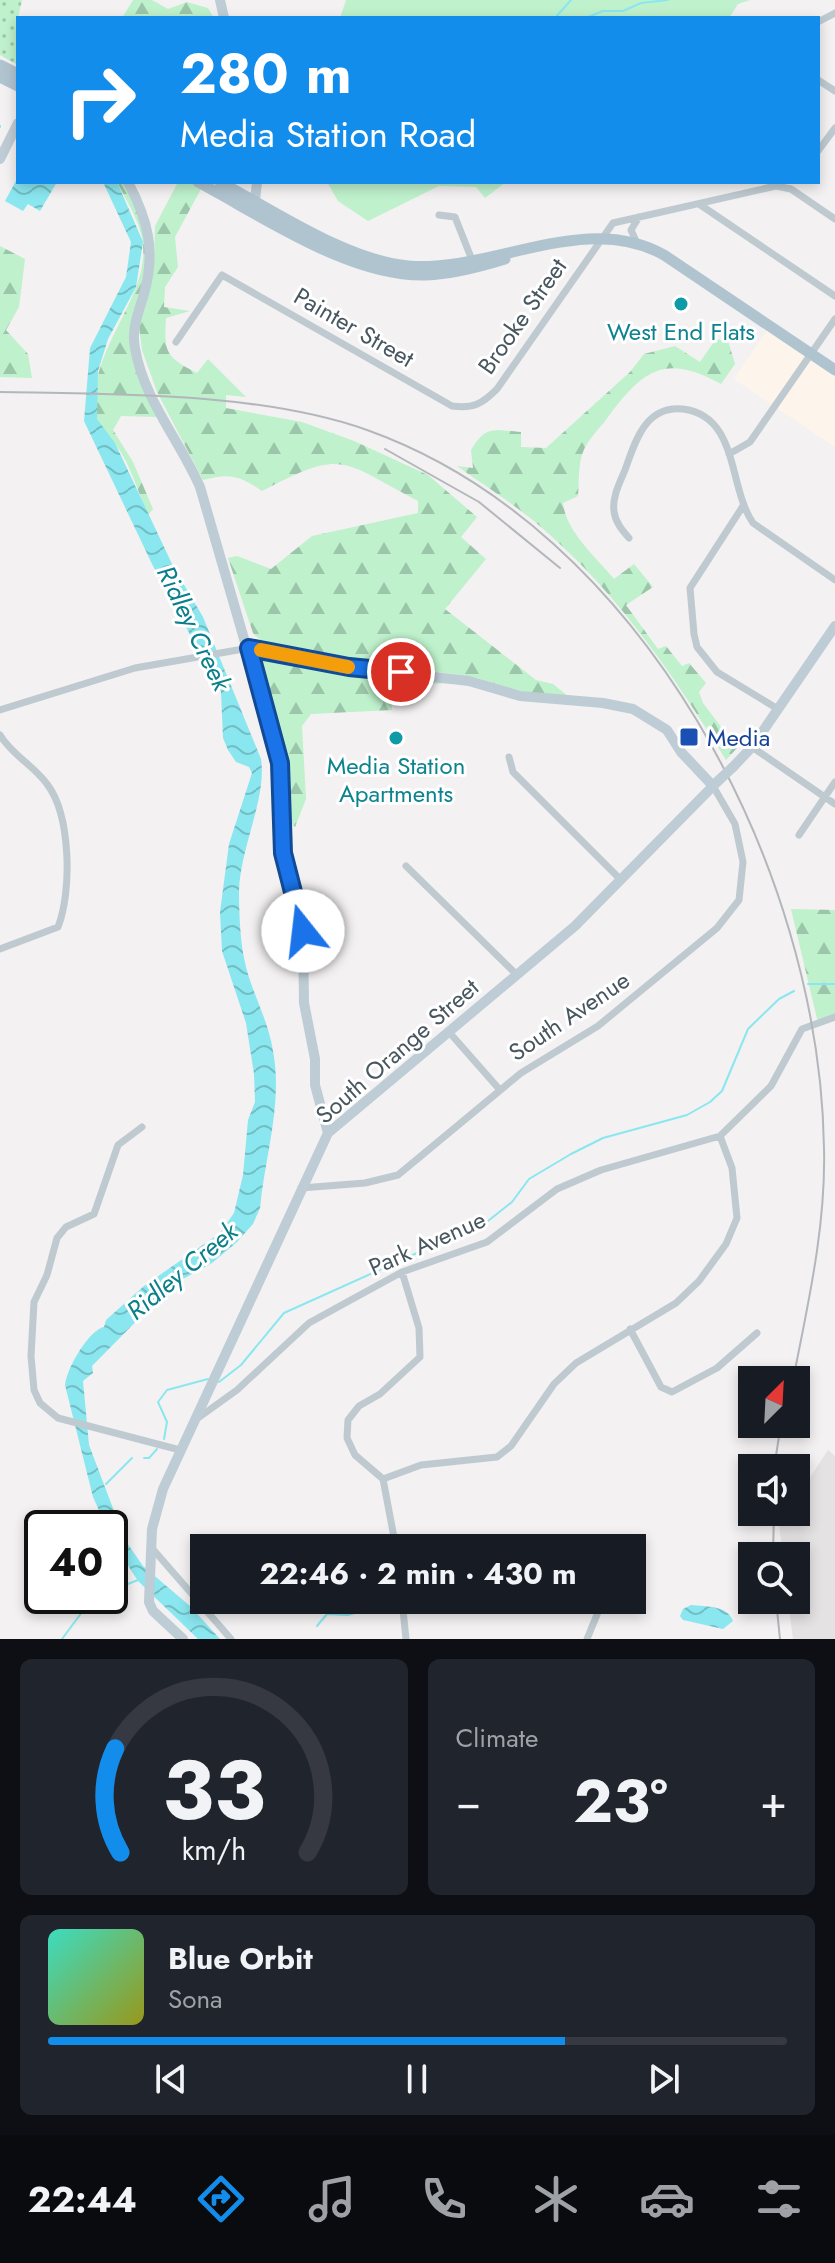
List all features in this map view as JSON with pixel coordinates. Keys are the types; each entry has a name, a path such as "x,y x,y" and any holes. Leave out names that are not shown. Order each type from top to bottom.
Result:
{"main road":[{"path":"203,184 380,261 424,266 472,260 508,251 516,253"},
{"path":"223,184 347,259 396,273 453,272 516,253 601,237 637,243 664,255 835,370"}],"street":[{"path":"0,159 16,127"},
{"path":"820,148 835,128"},
{"path":"129,184 150,229 152,260 134,327 135,348 155,403 185,452 200,487 280,763 283,853 303,931 304,1003 315,1059 315,1085 328,1133"},
{"path":"255,206 257,184"},
{"path":"601,237 613,223 776,186 793,186 835,219"},
{"path":"699,204 835,296"},
{"path":"439,215 455,217 472,260"},
{"path":"637,243 631,230 639,217"},
{"name":"Brooke Street","path":"468,408 483,403 497,389 601,237"},
{"name":"Painter Street","path":"176,342 222,275 452,406 468,408"},
{"path":"729,454 746,446 835,319"},
{"path":"629,538 616,518 614,506 635,441 648,421 673,409 700,414 718,428 729,454 743,506 756,526 835,580"},
{"path":"743,506 690,588 694,634 697,647 717,672 778,709"},
{"name":"South Orange Street","path":"183,1639 153,1611 147,1590 156,1510 192,1423 328,1133 575,926 752,747 835,626"},
{"path":"0,710 135,668 249,648 349,667 469,681 520,696 620,705 658,723 716,784"},
{"path":"0,735 57,798 68,887 67,906 58,927 0,949"},
{"path":"752,747 835,804"},
{"path":"509,757 513,772 620,879"},
{"path":"799,835 835,782"},
{"name":"South Avenue","path":"301,1188 365,1183 398,1175 500,1090 625,1006 730,915 742,885 741,851 735,824 716,784"},
{"path":"406,866 516,974"},
{"name":"Park Avenue","path":"192,1423 237,1390 309,1323 402,1272 487,1242 557,1189 590,1175 720,1136 771,1086 802,1029 835,1017"},
{"path":"449,1032 500,1090"},
{"path":"142,1127 118,1145 94,1214 66,1227 57,1238 47,1275 34,1302 31,1356 34,1390 48,1412 65,1420 180,1450"},
{"path":"383,1479 421,1465 497,1457 522,1433 554,1384 576,1363 676,1303 699,1281 726,1244 737,1218 737,1195 720,1136"},
{"path":"393,1534 383,1479 355,1455 347,1438 348,1420 359,1406 380,1394 420,1357 419,1328 402,1272"},
{"path":"630,1329 661,1387 672,1392 717,1368 757,1333"},
{"path":"151,1546 231,1639"},
{"path":"403,1614 406,1639"},
{"path":"587,1639 597,1614"}],"shaded area":[{"path":"769,327 835,371 835,447 734,379"},
{"path":"828,1450 835,1456 835,1639 793,1639 790,1614 810,1614 810,1542 781,1542 779,1526 810,1526 810,1478"}],"green space":[{"path":"0,0 22,0 16,16 16,64 0,55"},
{"path":"133,0 152,0 168,9 187,2 208,8 213,16 123,16"},
{"path":"346,0 750,0 738,4 730,16 341,16"},
{"path":"118,184 125,184 139,211 147,259 130,337 158,417 121,416 113,430 133,462 153,509 148,515 125,459 97,419 95,394 99,370 138,282 143,260 142,238 135,216"},
{"path":"177,184 202,187 175,237 178,267 165,287 164,307 190,311 166,318 166,346 173,358 197,373 208,359 246,397 226,395 226,408 302,422 354,441 428,475 477,517 461,537 486,559 445,609 536,680 553,684 569,697 520,691 467,676 320,658 267,644 253,633 228,558 237,556 271,569 312,536 418,513 418,501 356,468 342,464 310,469 262,491 234,477 203,480 157,392 142,350 139,327 154,261 155,226"},
{"path":"328,184 503,184 485,198 476,187 439,186 368,221 338,201"},
{"path":"0,246 25,259 19,307 6,330 28,354 32,378 0,377"},
{"path":"716,339 728,341 735,364 721,384 685,369 670,368 644,378 621,401 588,443 580,462 578,496 563,503 565,514 576,534 614,579 634,564 653,587 626,605 658,649 666,646 682,666 689,663 706,683 699,692 703,703 737,748 726,760 667,670 601,586 539,525 457,466 473,468 471,450 481,436 491,431 521,432 521,447 546,448 630,372 644,354 675,346 700,362"},
{"path":"263,654 460,683 391,685 392,710 311,714 302,726 306,799 295,827 289,822 288,765 260,659"},
{"path":"791,909 835,910 835,1017 818,1023"}],"water":[{"path":"16,181 16,184 56,184 40,211 28,204 23,211 5,201"},
{"name":"Ridley Creek","path":"104,184 118,184 143,242 136,287 108,339 98,371 97,419 115,443 173,566 203,617 261,759 257,807 240,875 240,916 247,970 271,1039 276,1090 260,1208 253,1224 212,1263 172,1285 92,1366 93,1373 83,1381 89,1445 114,1510 99,1510 65,1385 70,1369 79,1351 91,1335 104,1327 106,1320 144,1286 220,1233 234,1213 243,1175 248,1120 255,1102 246,1023 222,951 220,912 229,844 252,773 249,767 236,762 228,750 223,738 221,692 153,566 84,421 90,348 126,277 131,242"},
{"path":"128,1544 143,1566 190,1606 190,1614 197,1614 220,1639 198,1639 138,1581 128,1566"},
{"path":"691,1605 721,1609 733,1621 723,1629 683,1620 680,1616 683,1609"}],"waterway":[{"path":"557,16 571,0"},
{"path":"591,16 603,11 623,11 641,3 668,0"},
{"path":"808,984 835,984"},
{"path":"219,1382 241,1365 284,1313 488,1221 512,1202 529,1179 603,1138 687,1115 710,1102 722,1091 748,1029 779,999 794,991"},
{"path":"164,1439 167,1422 158,1402 167,1390 208,1379"},
{"path":"144,1458 149,1458 157,1449"},
{"path":"106,1484 132,1458"},
{"path":"128,1584 138,1580"},
{"path":"62,1639 81,1614"},
{"path":"317,1626 327,1614"},
{"path":"327,1614 351,1614"}],"railway":[{"path":"0,392 138,395 234,402 280,408 367,430 465,478 554,544 631,626 697,721 750,824 790,931 814,1041 824,1148 822,1206 815,1265 796,1366"},
{"path":"385,449 479,502 560,568"},
{"path":"776,1454 779,1438"},
{"path":"773,1542 774,1526"},
{"path":"777,1614 780,1639"}],"slow traffic":[{"path":"261,650 348,667"}],"place":[{"name":"West End Flats","path":"681,304"},
{"name":"Media","path":"689,737"},
{"name":"Media Station Apartments","path":"396,738"}],"route":[{"path":"303,931 283,853 280,763 249,648 349,667 401,672"}]}
